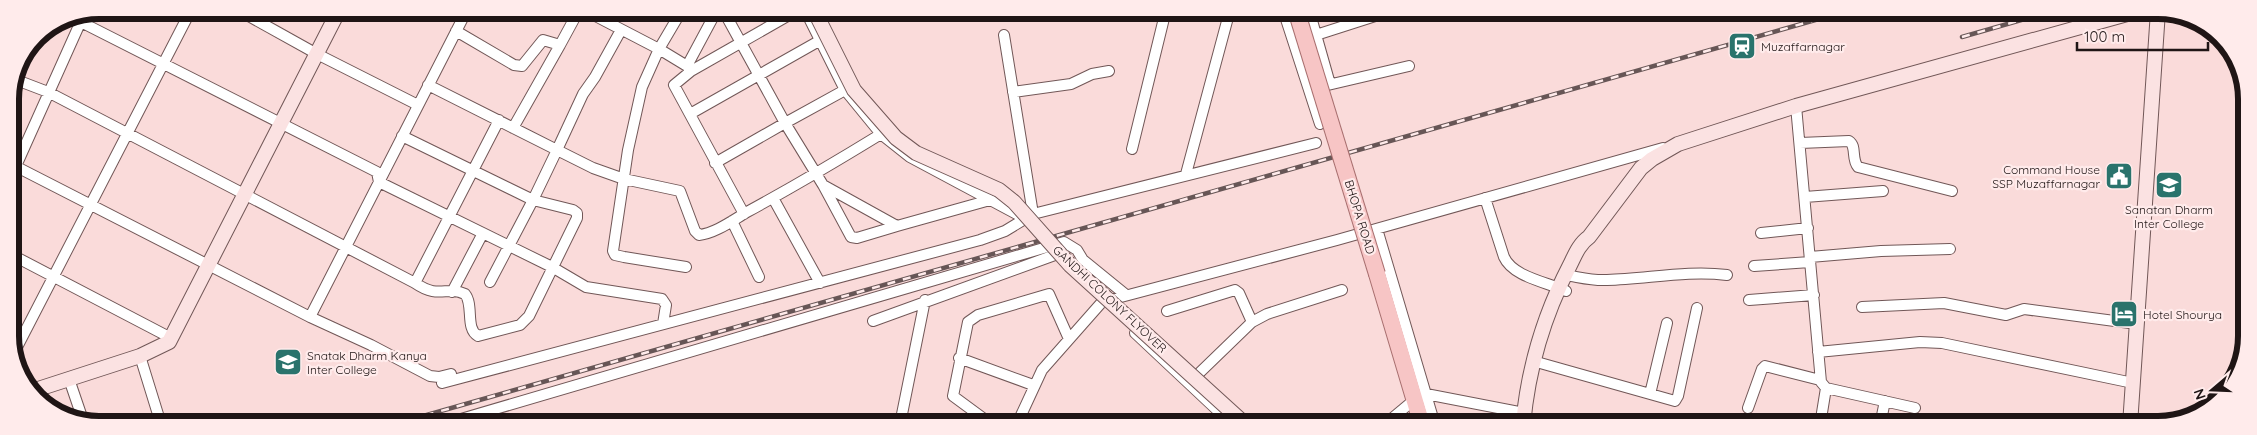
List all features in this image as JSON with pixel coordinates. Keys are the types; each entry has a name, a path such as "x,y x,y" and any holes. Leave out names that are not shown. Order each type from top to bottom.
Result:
{"main road":[{"name":"BHOPA ROAD","path":"1299,19 1377,274 1420,397 1421,416"}],"street":[{"path":"19,343 186,19"},
{"path":"254,19 317,54 418,105"},
{"path":"38,389 140,356 161,347 171,338 207,264 334,19"},
{"path":"310,318 462,19"},
{"path":"513,128 574,19"},
{"path":"601,19 659,49 689,69"},
{"path":"677,19 659,49 642,87 624,179 614,254 686,267"},
{"path":"713,19 689,69 674,85 744,214"},
{"path":"727,19 851,237 857,238 990,200"},
{"path":"689,69 782,19"},
{"path":"809,19 845,90 881,134 910,157 990,200 1028,216"},
{"name":"GANDHI COLONY FLYOVER","path":"818,19 854,90 896,138 916,153 999,190 1014,202 1070,264 1237,416"},
{"path":"822,19 844,64"},
{"path":"1132,149 1164,19"},
{"path":"1184,176 1228,19"},
{"path":"1285,19 1320,124"},
{"path":"1311,19 1330,84"},
{"path":"1316,34 1365,19"},
{"path":"1021,416 1033,385 1042,370 1102,302 1377,229 1678,144 1796,106 2109,19"},
{"path":"2134,324 2150,19"},
{"path":"2130,416 2134,324 2157,19"},
{"path":"19,152 81,21 377,172 379,182"},
{"path":"490,282 533,200 582,94 595,77 621,30"},
{"path":"456,31 519,66 525,65 543,40 560,45"},
{"path":"1004,35 1028,216"},
{"path":"690,114 819,41"},
{"path":"1309,89 1409,66"},
{"path":"1013,92 1071,84 1092,74 1109,71"},
{"path":"21,81 48,92 245,193 432,293 461,292 468,297 473,332 478,336 520,324 526,320 577,218 577,213 573,210 533,200 473,169 402,136"},
{"path":"428,85 592,168 624,179 680,191 695,231 699,235 706,234 732,221 816,174 881,134"},
{"path":"716,163 784,122 845,90"},
{"path":"1796,106 1818,352 1823,384 1821,416"},
{"path":"415,283 499,120"},
{"path":"1800,142 1849,141 1852,142 1854,163 1858,167 1952,191"},
{"path":"442,383 980,240 1005,231 1028,216 1316,143"},
{"path":"1527,416 1536,362 1562,290 1569,275 1589,246 1589,237 1641,168 1652,159 1678,144"},
{"path":"19,168 310,318 371,345 430,376 439,377 464,371"},
{"path":"379,182 552,267 591,289 662,299 666,305 663,324"},
{"path":"823,185 897,226"},
{"path":"1805,197 1883,191"},
{"path":"773,198 820,283"},
{"path":"1485,198 1508,264 1520,272 1562,290"},
{"path":"732,221 759,277"},
{"path":"1761,233 1808,228"},
{"path":"1377,229 1420,397 1430,416"},
{"path":"452,292 483,233"},
{"path":"471,416 1064,242 1077,250 1083,260 1126,296"},
{"path":"1754,266 1881,251 1950,249"},
{"path":"873,321 925,300 1053,254 1077,250"},
{"path":"1053,254 1188,384 1224,416"},
{"path":"19,258 171,338"},
{"path":"1569,275 1607,280 1705,273 1727,275"},
{"path":"1167,311 1235,290 1239,293 1252,322"},
{"path":"1188,384 1252,322 1267,314 1342,290"},
{"path":"980,416 953,396 965,327 973,318 1046,294 1052,296 1069,339"},
{"path":"1749,300 1814,295"},
{"path":"902,416 925,300"},
{"path":"1862,307 1944,303 2006,315 2024,309 2134,324"},
{"path":"1536,362 1672,401 1677,400 1697,308"},
{"path":"1650,394 1667,323"},
{"path":"1818,352 1920,342 1942,343 2130,382"},
{"path":"140,356 159,416"},
{"path":"959,358 1033,385"},
{"path":"1748,408 1762,369 1765,366 1823,384 1915,408"},
{"path":"69,379 81,415"},
{"path":"2124,416 2130,382"},
{"path":"1420,397 1504,416"},
{"path":"1396,416 1420,397"},
{"path":"1882,416 1885,400"}],"railway":[{"path":"423,416 1819,19"},
{"path":"1962,37 2025,19"}],"place":[{"name":"Muzaffarnagar","path":"1742,46"},
{"name":"Command House SSP Muzaffarnagar","path":"2119,176"},
{"name":"Sanatan Dharm Inter College","path":"2169,185"},
{"name":"Hotel Shourya","path":"2124,314"},
{"name":"Snatak Dharm Kanya Inter College","path":"288,362"}]}
